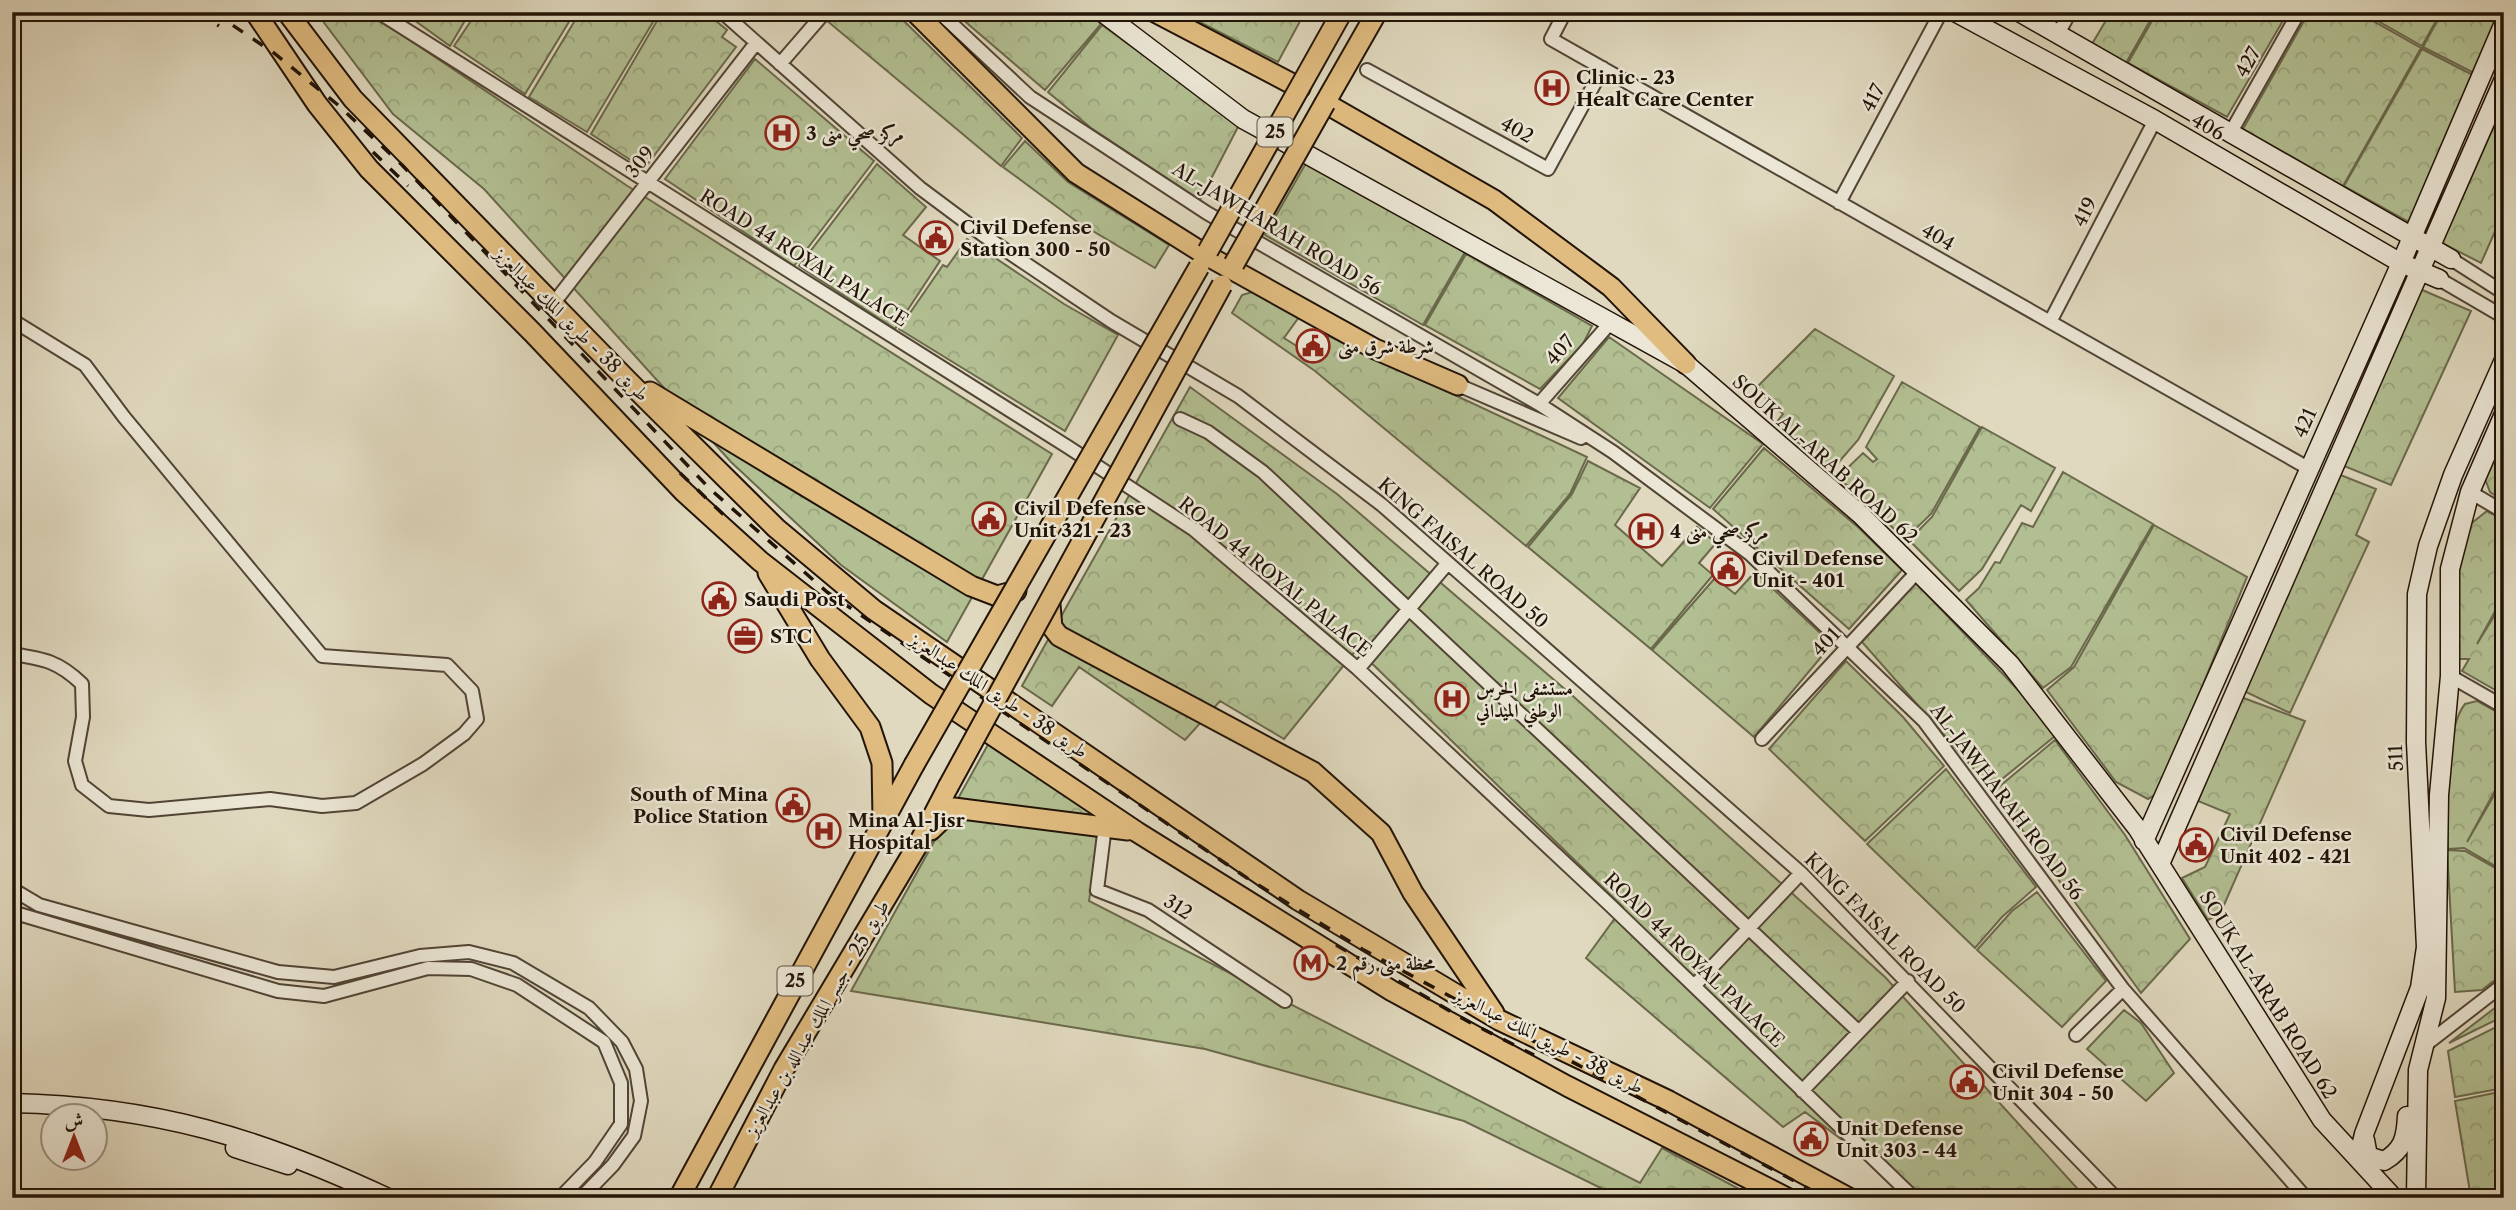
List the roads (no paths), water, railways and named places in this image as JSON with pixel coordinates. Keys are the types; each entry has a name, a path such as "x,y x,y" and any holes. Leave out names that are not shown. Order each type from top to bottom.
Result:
{"main road":[{"name":"طريق 38 - طريق الملك عبدالعزيز","path":"255,12 317,104 369,169 532,332 684,492 760,561 931,694 1137,832 1392,991 1567,1086 1787,1198"},
{"name":"طريق 38 - طريق الملك عبدالعزيز","path":"288,12 353,99 624,377 776,528 874,610 1298,900 1499,1020 1669,1101 1849,1198"},
{"path":"915,12 1076,173 1229,273 1375,349 1458,385"},
{"path":"1154,12 1300,88"},
{"name":"طريق 25 - جسر الملك عبدالله بن عبدالعزيز","path":"679,1198 914,765 1016,591 1342,12"},
{"name":"25","path":"920,841 1229,273 1377,12"},
{"path":"1325,103 1494,200 1611,287 1686,364"},
{"path":"624,377 971,586 997,596 1016,591"},
{"path":"760,561 820,659 870,727 882,763 883,821"},
{"path":"1050,605 1052,627 1059,636 1314,772 1381,833 1413,893 1499,1020"},
{"path":"920,841 954,808 1137,832"},
{"name":"طريق 25 - جسر الملك عبدالله بن عبدالعزيز","path":"717,1198 785,1069 920,841"}],"street":[{"name":"ROAD 44 ROYAL PALACE","path":"378,12 1058,440 1193,529 1358,669 1914,1198"},
{"name":"KING FAISAL ROAD 50","path":"722,12 920,188 983,235 1111,321 1238,396 1382,505 1801,873 2116,1198"},
{"path":"780,64 825,12"},
{"name":"AL-JAWHARAH ROAD 56","path":"939,12 1030,97 1196,206 1539,404 1613,452 1749,554 1924,721 2123,989 2302,1193 2312,1198"},
{"name":"SOUK AL-ARAB ROAD 62","path":"1102,12 1243,119 1686,364 1861,515 2010,664 2160,864 2322,1120 2394,1198"},
{"name":"404","path":"1565,12 1550,39 2308,468"},
{"name":"417","path":"1839,203 1941,12"},
{"name":"406","path":"1955,12 2155,120 2401,263 2439,279"},
{"name":"406","path":"2019,12 2451,259"},
{"path":"2058,34 2070,12"},
{"name":"427","path":"2231,132 2299,12"},
{"name":"421","path":"2144,841 2401,263 2504,23"},
{"name":"309","path":"553,304 756,43"},
{"name":"402","path":"1367,70 1548,169 1603,68"},
{"path":"2160,864 2504,79"},
{"name":"419","path":"2050,322 2155,120"},
{"path":"2451,259 2504,293"},
{"path":"2439,279 2504,317"},
{"path":"12,320 85,365 323,656 447,665 472,691 477,719 464,734 423,764 356,803 323,806 270,799 149,810 109,806 82,785 75,761 83,717 82,684 67,670 48,659 12,654"},
{"name":"407","path":"1539,404 1611,322"},
{"name":"511","path":"2358,1159 2364,1134 2420,988 2426,947 2416,729 2417,594 2428,546 2453,475 2504,360"},
{"name":"AL-JAWHARAH ROAD 56","path":"1458,385 1613,452"},
{"path":"2416,1198 2418,1070 2436,998 2439,795 2450,676 2450,569 2469,492 2504,414"},
{"path":"1180,419 1208,432 1263,472 1859,1032"},
{"path":"2469,492 2504,512"},
{"path":"1358,669 1447,564"},
{"name":"401","path":"1762,739 1918,571"},
{"path":"2450,676 2504,707"},
{"name":"312","path":"1105,826 1097,890 1148,910 1285,1001"},
{"path":"1694,986 1801,873"},
{"path":"12,889 38,905 278,972 334,977 421,956 468,952 513,963 589,1008 622,1042 636,1069 641,1101 634,1136 613,1165 581,1198"},
{"path":"12,912 278,991 324,996 428,968 471,969 517,985 604,1042 621,1083 621,1124 595,1162 560,1198"},
{"path":"1802,1091 1908,981"},
{"path":"2364,1134 2368,1156 2384,1161 2398,1153 2406,1137 2409,1069 2423,1047 2504,984"},
{"path":"2076,1035 2123,989"},
{"path":"12,1103 97,1107 205,1128 265,1145 388,1198"},
{"path":"12,1109 38,1112"},
{"path":"108,1119 134,1122 214,1141 319,1176 363,1198"}],"railway":[{"path":"197,12 219,26"},
{"path":"213,12 274,53 338,105 402,165 710,489 827,592 1247,878 1362,949 1826,1198"},
{"path":"373,152 408,186"},
{"path":"680,473 728,519"},
{"path":"1336,945 1469,1022 1534,1055"}],"place":[{"name":"Clinic - 23 Healt Care Center","path":"1552,88"},
{"name":"مركز صحي منى 3","path":"782,133"},
{"name":"Civil Defense Station 300 - 50","path":"936,238"},
{"name":"شرطة شرق منى","path":"1313,346"},
{"name":"Civil Defense Unit 321 - 23","path":"989,519"},
{"name":"مركز صحي منى 4","path":"1646,531"},
{"name":"Civil Defense Unit - 401","path":"1728,569"},
{"name":"Saudi Post","path":"719,599"},
{"name":"STC","path":"745,636"},
{"name":"مستشفى الحرس الوطني الميداني","path":"1452,699"},
{"name":"South of Mina Police Station","path":"793,805"},
{"name":"Mina Al-Jisr Hospital","path":"824,831"},
{"name":"Civil Defense Unit 402 - 421","path":"2196,845"},
{"name":"محطة منى رقم 2","path":"1311,963"},
{"name":"Civil Defense Unit 304 - 50","path":"1967,1082"},
{"name":"Unit Defense Unit 303 - 44","path":"1811,1139"}]}
